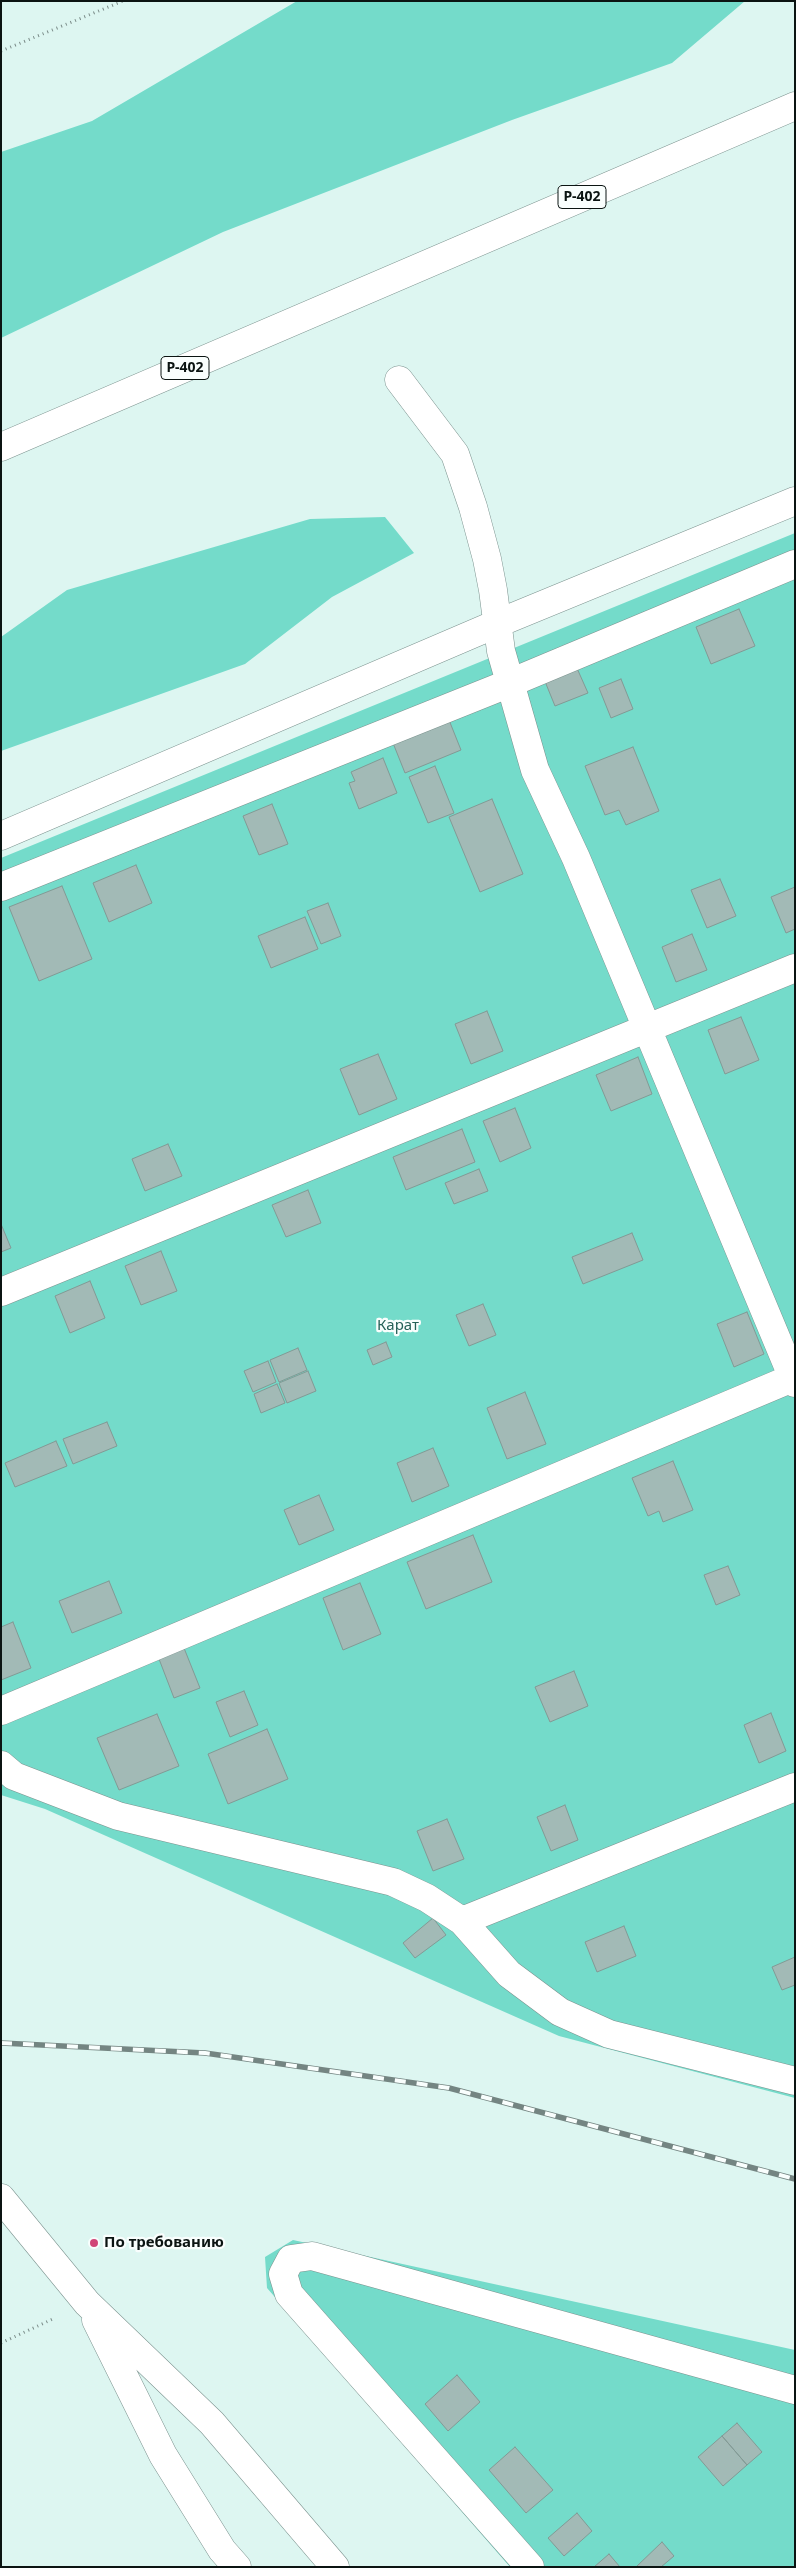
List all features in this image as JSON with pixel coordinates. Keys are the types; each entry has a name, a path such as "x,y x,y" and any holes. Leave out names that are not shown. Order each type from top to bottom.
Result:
{"main road":[{"name":"Р-402","path":"1,447 795,106"},
{"path":"1,1710 794,1379 576,858 535,770 510,683 496,624 493,590 487,559 455,454 399,380"},
{"path":"1,836 496,624 795,501"},
{"path":"1,887 510,683 795,564"},
{"path":"1,1292 795,968"},
{"path":"1,1765 14,1776 118,1816 393,1882 428,1898 462,1921 509,1974 560,2012 609,2034 795,2081"},
{"path":"462,1921 795,1787"},
{"path":"1,2198 88,2303 212,2423 335,2567"},
{"path":"530,2567 289,2294 283,2274 292,2259 312,2256 795,2390"},
{"path":"88,2303 163,2455 222,2550 237,2567"}],"path":[{"path":"1,51 123,1"},
{"path":"1,2343 88,2303"}],"green space":[{"path":"297,1 745,1 672,63 512,120 223,232 1,338 1,152 92,121"},
{"path":"385,517 414,553 332,597 245,664 1,751 1,637 67,590 310,519"},
{"name":"Карат","path":"795,533 795,2098 559,2036 45,1809 1,1795 1,858"},
{"path":"293,2240 795,2350 795,2567 510,2567 267,2288 265,2257"}],"building":[{"path":"739,609 755,646 711,664 696,627"},
{"path":"576,666 588,693 555,706 544,679"},
{"path":"621,679 633,709 611,718 599,688"},
{"path":"447,715 461,750 405,773 391,738"},
{"path":"633,747 659,811 626,825 619,810 605,815 585,766"},
{"path":"383,758 397,793 359,809 349,783 355,781 351,772"},
{"path":"435,766 454,813 428,823 409,777"},
{"path":"492,799 523,874 480,892 449,817"},
{"path":"272,804 288,844 259,855 243,816"},
{"path":"136,865 152,903 109,922 93,883"},
{"path":"720,879 736,916 707,928 691,890"},
{"path":"62,886 92,959 39,981 9,907"},
{"path":"795,887 795,929 786,933 771,897"},
{"path":"328,903 341,936 321,944 307,911"},
{"path":"305,917 318,949 271,968 258,936"},
{"path":"692,934 707,970 676,982 662,947"},
{"path":"487,1011 503,1051 471,1064 455,1024"},
{"path":"741,1017 759,1060 725,1074 708,1030"},
{"path":"378,1054 397,1099 359,1115 340,1069"},
{"path":"638,1057 652,1094 611,1111 596,1075"},
{"path":"515,1108 531,1148 500,1162 483,1121"},
{"path":"462,1129 475,1162 406,1190 393,1157"},
{"path":"168,1144 182,1176 145,1191 132,1159"},
{"path":"479,1169 488,1191 454,1204 445,1183"},
{"path":"308,1190 321,1223 286,1237 272,1205"},
{"path":"1,1224 11,1248 1,1252"},
{"path":"632,1233 643,1260 583,1284 572,1257"},
{"path":"161,1251 177,1291 141,1305 125,1266"},
{"path":"90,1281 105,1318 70,1333 55,1296"},
{"path":"483,1304 496,1335 469,1346 456,1315"},
{"path":"747,1312 764,1354 734,1367 717,1324"},
{"path":"386,1342 392,1357 373,1365 367,1350"},
{"path":"298,1348 307,1370 279,1382 270,1360"},
{"path":"268,1361 276,1382 253,1392 244,1371"},
{"path":"308,1371 316,1391 287,1403 279,1383"},
{"path":"277,1384 285,1403 261,1413 254,1394"},
{"path":"525,1392 546,1444 507,1459 487,1408"},
{"path":"107,1422 117,1446 73,1464 63,1439"},
{"path":"56,1441 67,1466 15,1487 5,1463"},
{"path":"433,1448 449,1486 412,1502 397,1463"},
{"path":"673,1461 693,1510 663,1522 659,1511 648,1516 632,1478"},
{"path":"319,1495 334,1530 299,1545 284,1510"},
{"path":"473,1535 492,1582 426,1609 407,1562"},
{"path":"728,1566 740,1595 716,1605 704,1575"},
{"path":"109,1581 122,1613 72,1633 59,1601"},
{"path":"360,1583 381,1634 343,1650 323,1598"},
{"path":"13,1622 31,1668 1,1680 1,1627"},
{"path":"184,1648 200,1688 174,1698 159,1659"},
{"path":"574,1671 588,1706 550,1722 535,1687"},
{"path":"244,1691 258,1725 230,1737 216,1702"},
{"path":"771,1713 786,1751 759,1763 744,1725"},
{"path":"157,1714 179,1766 119,1790 97,1738"},
{"path":"267,1729 288,1779 228,1804 208,1754"},
{"path":"565,1805 578,1840 551,1851 537,1817"},
{"path":"447,1819 464,1859 433,1871 417,1831"},
{"path":"433,1918 446,1935 415,1958 403,1943"},
{"path":"624,1926 636,1956 597,1972 585,1942"},
{"path":"795,1957 795,1985 782,1990 772,1967"},
{"path":"457,2375 480,2402 448,2431 425,2404"},
{"path":"737,2423 762,2452 747,2465 722,2436"},
{"path":"722,2436 747,2465 723,2486 698,2457"},
{"path":"515,2447 553,2490 526,2513 489,2470"},
{"path":"577,2513 592,2531 564,2556 548,2538"},
{"path":"662,2542 674,2556 661,2567 636,2567"},
{"path":"609,2554 620,2567 594,2567"}],"railway":[{"path":"1,2043 205,2053 449,2088 795,2179"}],"place":[{"name":"По требованию","path":"94,2243"}]}
